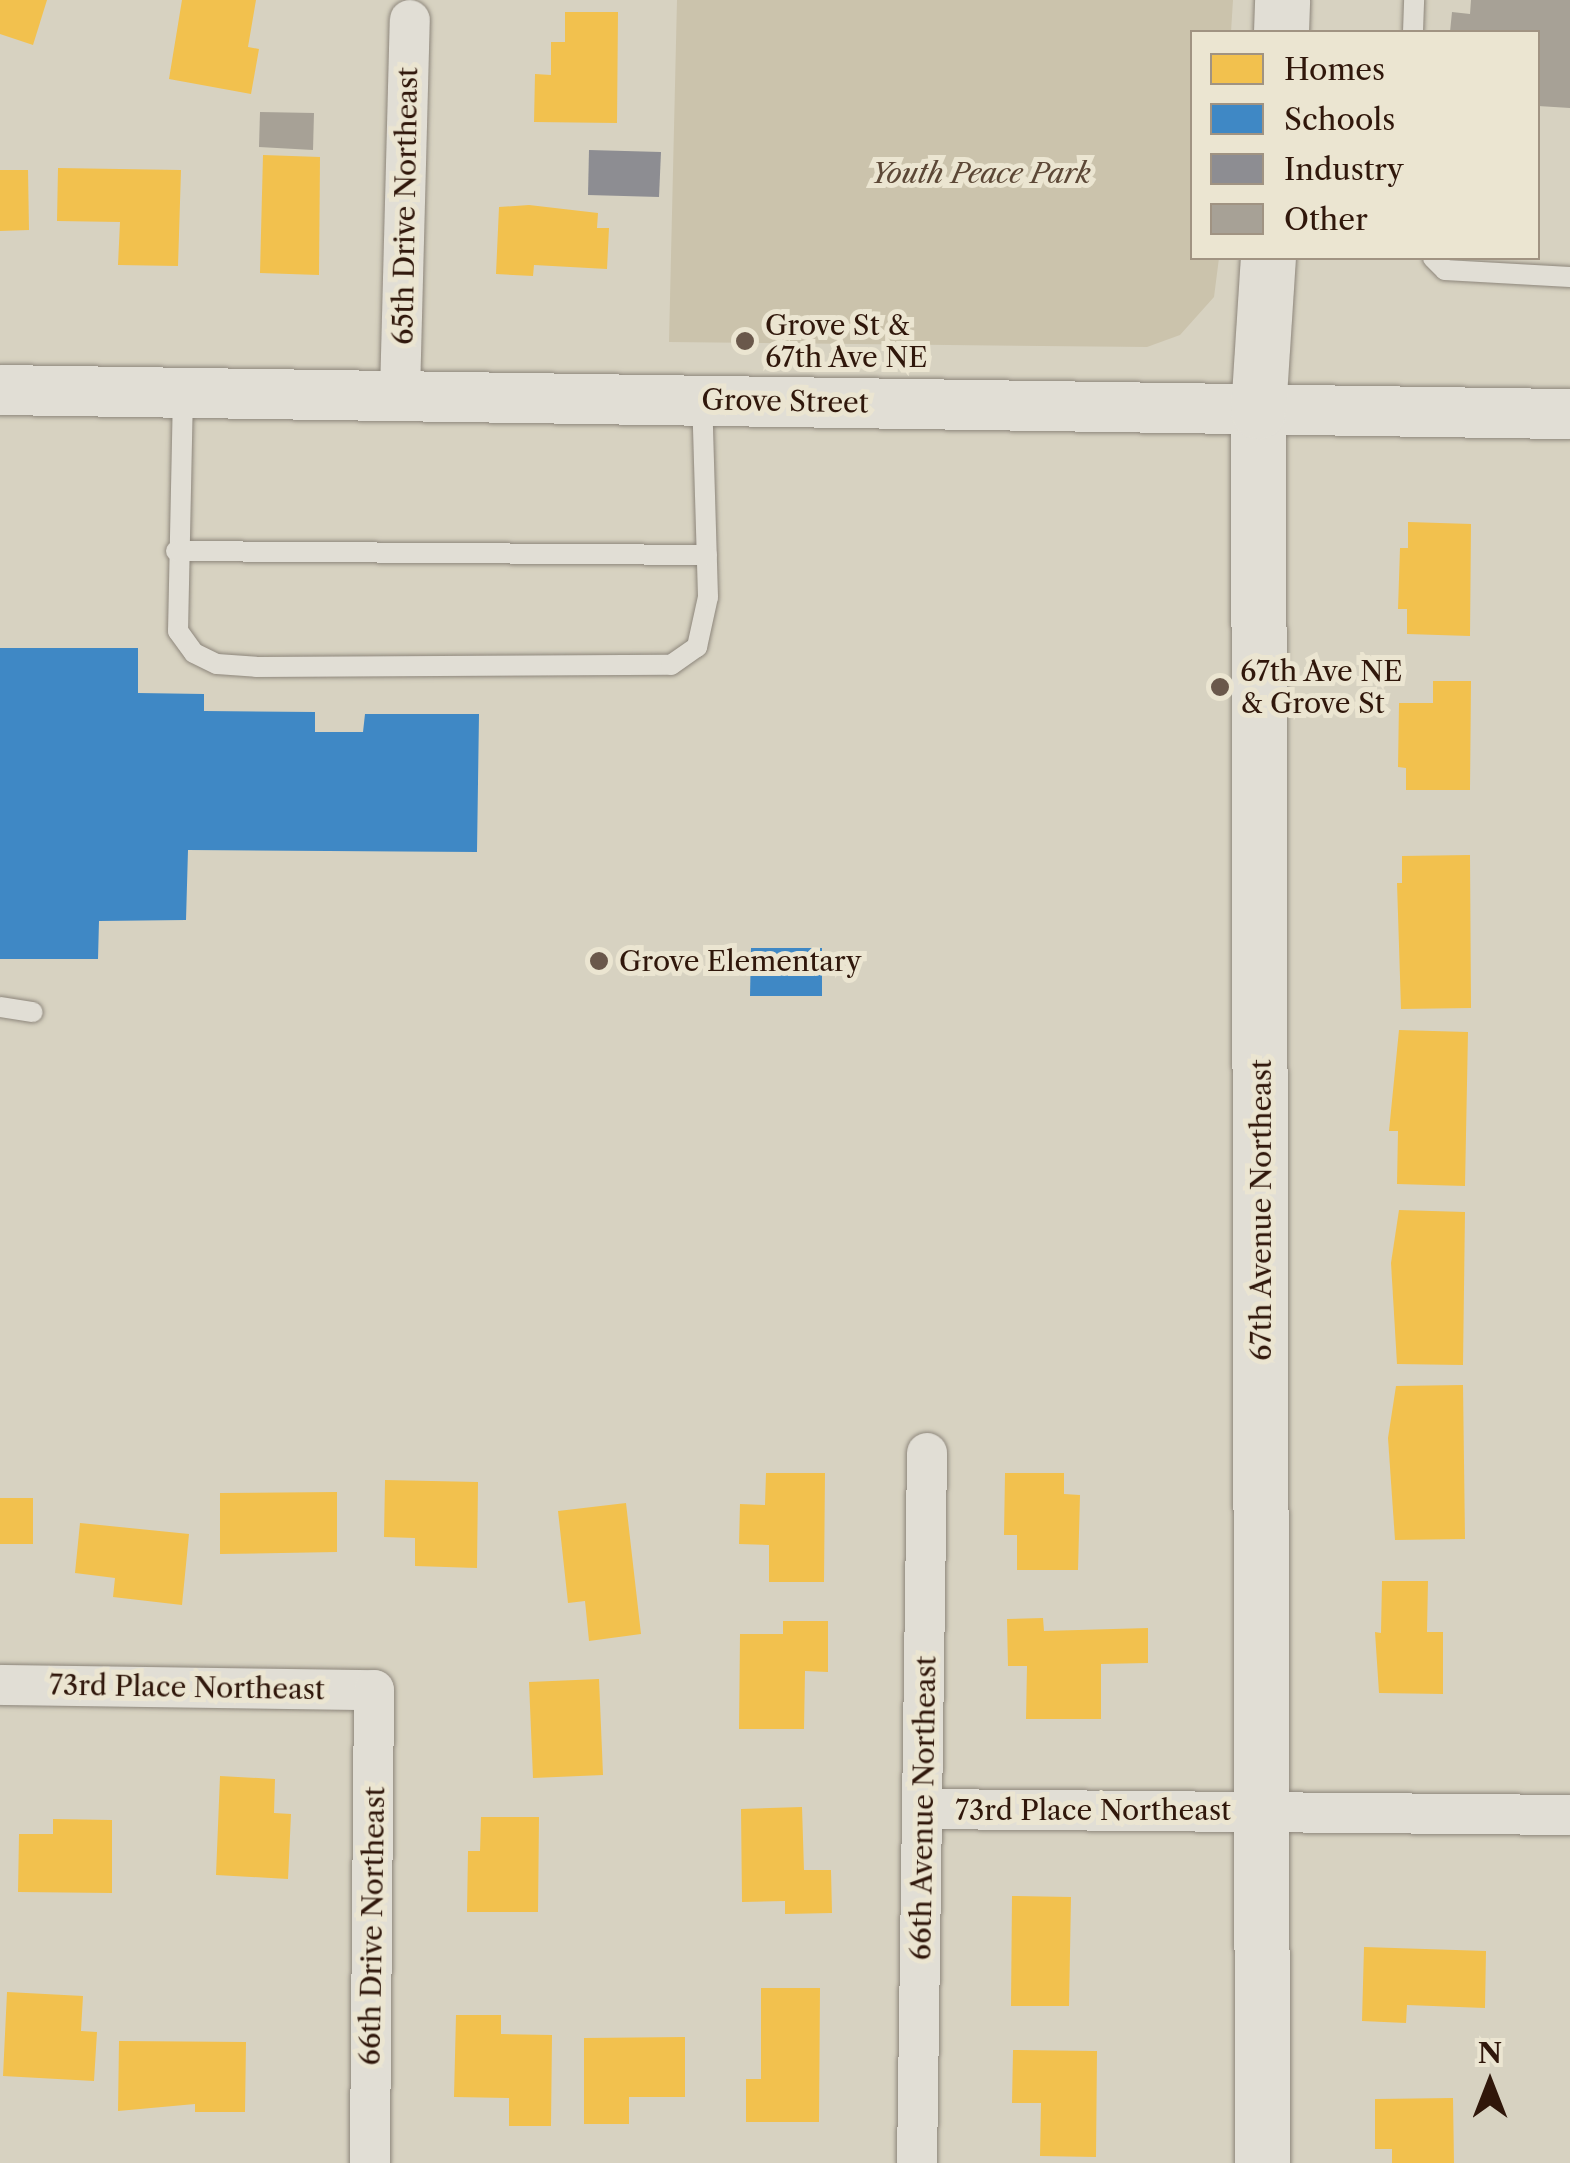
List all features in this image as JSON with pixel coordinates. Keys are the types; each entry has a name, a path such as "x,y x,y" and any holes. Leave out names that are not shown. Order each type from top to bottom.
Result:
{"main road":[{"path":"1280,30 1282,0"},
{"name":"67th Avenue Northeast","path":"1262,2163 1258,411 1268,260"}],"street":[{"name":"65th Drive Northeast","path":"400,393 410,20"},
{"name":"Grove Street","path":"0,390 400,393 1570,414"},
{"name":"66th Avenue Northeast","path":"917,2163 927,1453"},
{"name":"73rd Place Northeast","path":"0,1685 374,1690"},
{"name":"66th Drive Northeast","path":"370,2163 374,1690"},
{"name":"73rd Place Northeast","path":"924,1810 1570,1815"}],"lane":[{"path":"1412,30 1414,0"},
{"path":"1435,260 1445,270 1570,277"},
{"path":"183,391 176,551 178,632 194,653 217,664 296,668 672,665 697,647 705,625 702,399"},
{"path":"176,551 707,556"},
{"path":"0,1007 34,1012"}],"green space":[{"name":"Youth Peace Park","path":"677,0 1233,0 1231,30 1190,30 1190,260 1219,260 1214,297 1180,335 1147,347 669,342"}],"building: Homes":[{"path":"0,0 47,0 33,45 0,34"},
{"path":"182,0 256,0 248,47 259,49 251,94 169,79"},
{"path":"565,12 618,12 617,123 534,122 535,74 551,75 551,42 565,42"},
{"path":"263,155 320,157 319,275 260,273"},
{"path":"58,168 181,170 178,266 118,265 120,222 57,221"},
{"path":"0,170 28,170 29,230 0,231"},
{"path":"529,205 598,213 597,228 609,228 607,269 534,265 533,276 496,274 499,207"},
{"path":"1408,522 1471,524 1470,636 1407,634 1407,609 1398,609 1400,548 1408,548"},
{"path":"1433,681 1471,681 1470,790 1406,790 1406,768 1398,767 1399,703 1433,703"},
{"path":"1470,855 1471,1008 1401,1009 1397,883 1402,883 1402,856"},
{"path":"1399,1030 1468,1032 1465,1186 1397,1184 1398,1131 1389,1131"},
{"path":"1399,1210 1465,1212 1463,1365 1397,1364 1391,1263"},
{"path":"1463,1385 1465,1539 1395,1540 1388,1438 1396,1386"},
{"path":"766,1473 825,1473 824,1582 769,1582 769,1545 739,1544 740,1504 765,1505"},
{"path":"1005,1473 1064,1473 1064,1494 1080,1495 1078,1570 1017,1570 1017,1535 1004,1535"},
{"path":"385,1480 478,1482 477,1568 415,1566 415,1538 384,1537"},
{"path":"337,1492 337,1552 220,1554 220,1493"},
{"path":"0,1498 33,1498 33,1544 0,1544"},
{"path":"626,1503 641,1634 589,1641 585,1601 568,1603 558,1511"},
{"path":"80,1523 189,1534 182,1605 113,1597 115,1578 75,1573"},
{"path":"1382,1581 1428,1581 1427,1632 1443,1632 1443,1694 1379,1693 1375,1632 1381,1633"},
{"path":"1043,1618 1044,1631 1148,1628 1148,1663 1101,1664 1101,1719 1026,1719 1027,1666 1008,1666 1007,1619"},
{"path":"783,1621 828,1621 828,1672 805,1671 804,1729 739,1729 740,1634 783,1634"},
{"path":"599,1679 603,1775 533,1778 529,1682"},
{"path":"220,1776 275,1779 274,1813 291,1814 288,1879 216,1875"},
{"path":"802,1807 804,1870 831,1870 832,1913 785,1914 785,1901 742,1902 741,1809"},
{"path":"481,1817 539,1817 538,1912 467,1912 468,1851 480,1851"},
{"path":"53,1819 112,1820 112,1893 18,1892 19,1834 53,1834"},
{"path":"1012,1896 1071,1897 1069,2006 1011,2006"},
{"path":"1364,1947 1486,1951 1485,2008 1407,2005 1406,2023 1362,2021"},
{"path":"761,1988 820,1988 819,2122 746,2122 746,2079 761,2079"},
{"path":"7,1992 83,1996 81,2031 97,2032 94,2081 3,2076"},
{"path":"456,2015 501,2015 501,2034 552,2035 551,2126 509,2126 509,2098 454,2097"},
{"path":"685,2037 685,2097 629,2097 629,2124 584,2124 584,2038"},
{"path":"119,2041 246,2042 245,2112 195,2112 195,2104 118,2111"},
{"path":"1013,2050 1097,2051 1096,2157 1040,2156 1041,2103 1012,2103"},
{"path":"1453,2098 1454,2163 1392,2163 1392,2149 1375,2149 1375,2099"}],"building: Schools":[{"path":"0,648 138,648 138,693 204,694 204,711 315,712 315,732 363,732 365,714 479,714 477,852 188,850 186,920 99,921 98,959 0,959"},
{"path":"751,948 822,948 822,996 750,996"}],"building: Industry":[{"path":"589,150 661,152 659,197 588,195"}],"building: Other":[{"path":"1471,0 1570,0 1570,108 1540,106 1540,30 1450,30 1452,12 1470,14"},
{"path":"260,112 314,113 313,150 259,147"}],"place":[{"name":"Grove St & 67th Ave NE","path":"745,341"},
{"name":"67th Ave NE & Grove St","path":"1220,687"},
{"name":"Grove Elementary","path":"599,961"}]}
